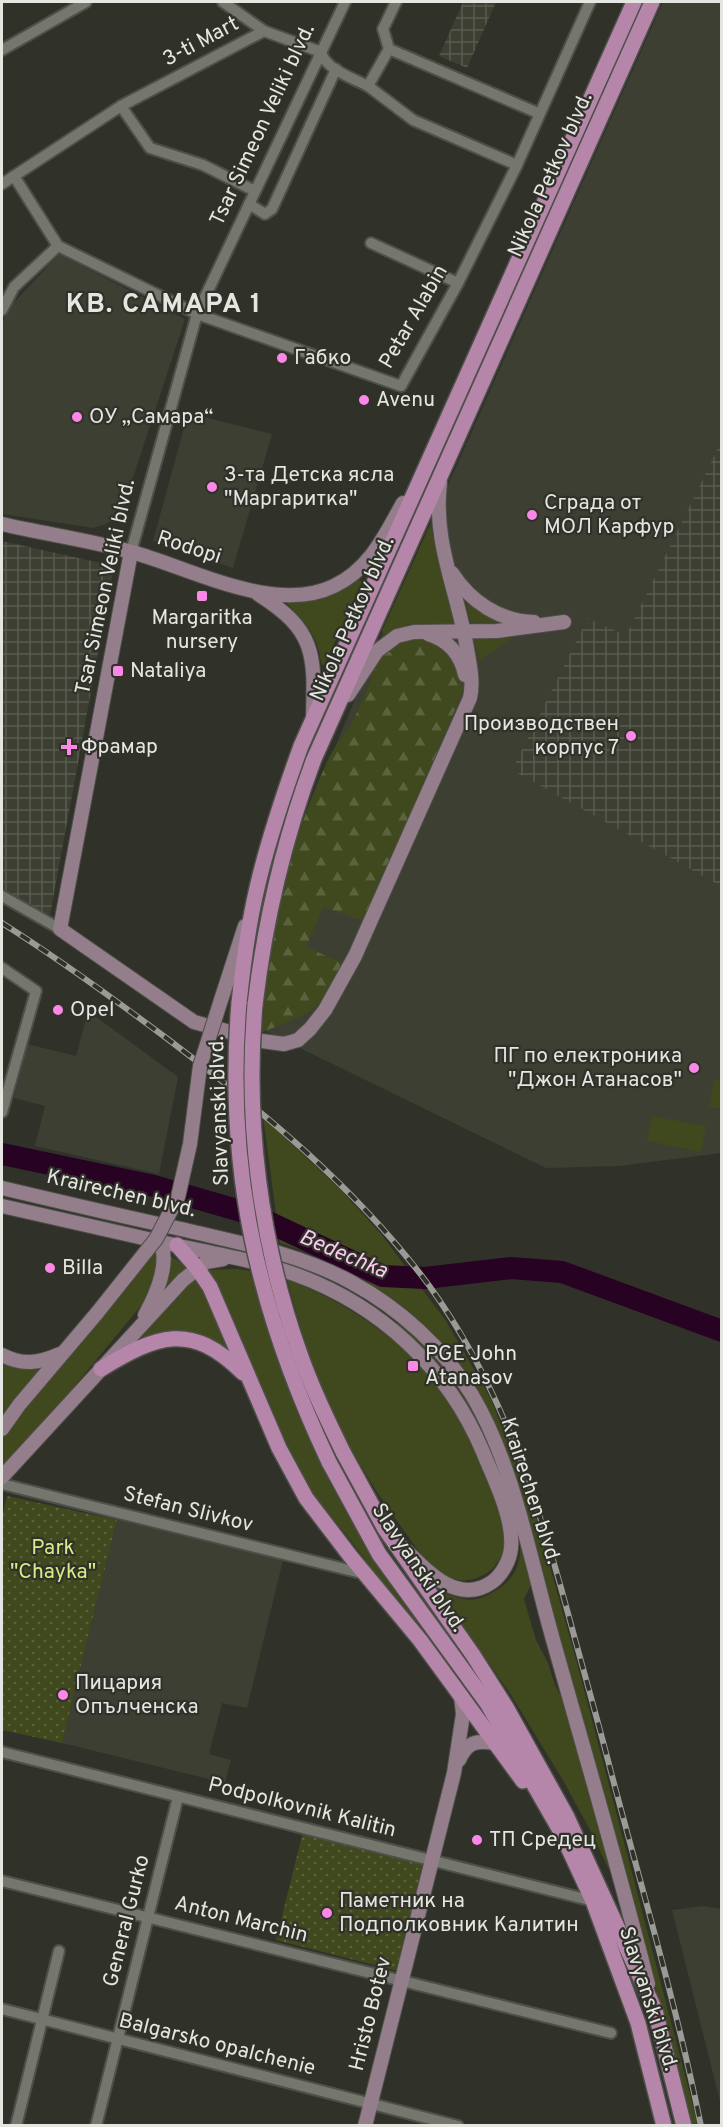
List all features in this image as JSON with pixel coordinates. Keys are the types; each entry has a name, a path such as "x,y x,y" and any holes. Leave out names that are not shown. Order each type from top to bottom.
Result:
{"main road":[{"name":"Nikola Petkov blvd.","path":"247,1004 246,941 256,890 283,795 313,719 424,468 634,2"},
{"name":"Nikola Petkov blvd.","path":"247,1004 283,852 302,793 330,725 651,2"},
{"name":"Rodopi","path":"2,524 131,552 257,592 288,596 309,594 335,586 373,556 424,468"},
{"path":"60,929 194,1022 262,1041 284,1044 298,1040 310,1029 325,1010 355,956 470,698 472,684 464,632 438,523 441,474"},
{"name":"Tsar Simeon Veliki blvd.","path":"60,929 131,552"},
{"path":"330,725 371,658 382,645 397,636 423,632 514,630 564,622 514,620 500,615 477,602 446,564"},
{"name":"Rodopi","path":"257,592 288,616 307,639 314,675 313,719"},
{"path":"423,632 442,640 458,656 467,685 463,716"},
{"path":"2,1429 19,1405 156,1239 177,1197 190,1144 200,1066 256,890"},
{"name":"Slavyanski blvd.","path":"247,1004 258,1177 272,1258 299,1353 343,1452 386,1529 506,1707 567,1817 655,2010 684,2126"},
{"name":"Slavyanski blvd.","path":"247,1004 236,1053 236,1099 242,1178 261,1283 274,1328 299,1396 329,1462 379,1554 487,1703 561,1832 593,1901 638,2023 664,2126"},
{"name":"Krairechen blvd.","path":"2,1188 304,1260 352,1282 376,1298 432,1343 452,1365 485,1418 516,1504 620,1874 655,2010"},
{"name":"Krairechen blvd.","path":"2,1206 291,1273 349,1300 387,1325 433,1367 465,1414 498,1490 510,1528 511,1549 506,1565 491,1583 468,1590 454,1588 427,1572 386,1529"},
{"path":"135,1334 150,1306 160,1282 163,1267 161,1242 145,1221"},
{"path":"177,1245 210,1287 279,1448 306,1498 420,1640 561,1832"},
{"path":"2,1477 183,1280 197,1268 215,1260 231,1258"},
{"path":"101,1369 136,1348 153,1341 174,1338 192,1341 211,1348 230,1361 248,1378"},
{"path":"2,1355 16,1361 33,1363 65,1352"},
{"name":"Hristo Botev","path":"365,2126 454,1773 463,1714 461,1696"},
{"name":"Hristo Botev","path":"454,1773 465,1749 470,1744 482,1741 495,1743"}],"street":[{"path":"2,51 86,2"},
{"path":"223,2 264,31"},
{"name":"Tsar Simeon Veliki blvd.","path":"131,552 197,314 345,2"},
{"path":"396,2 382,29 389,49 538,113"},
{"name":"Petar Alabin","path":"58,246 197,314 401,386 458,283 517,165 538,113 590,2"},
{"name":"3-ti Mart","path":"2,184 121,106 264,31 321,52 323,59 336,69 368,86 413,120 517,165"},
{"path":"368,86 389,49"},
{"path":"249,204 265,214 272,209 336,69"},
{"path":"121,106 150,148 203,165 255,190"},
{"path":"2,310 14,287 58,246 14,176"},
{"path":"371,243 458,283"},
{"path":"2,896 60,929"},
{"path":"2,968 36,991 3,1098 2,1112"},
{"name":"Stefan Slivkov","path":"2,1484 366,1574"},
{"name":"Podpolkovnik Kalitin","path":"2,1752 593,1901"},
{"name":"General Gurko","path":"96,2126 178,1797"},
{"name":"Anton Marchin","path":"2,1881 611,2033"},
{"path":"16,2126 60,1951"},
{"name":"Balgarsko opalchenie","path":"2,2009 458,2126"}],"shaded area":[{"path":"463,2 496,2 467,68 439,56"},
{"path":"663,2 721,2 721,1153 619,1166 546,1168 263,1030 301,828 395,604"},
{"name":"ОУ „Самара“","path":"59,254 185,319 122,511 106,524 93,528 2,514 2,324 8,309"},
{"name":"3-та Детска ясла \"Маргаритка\"","path":"188,413 272,434 233,568 153,541"},
{"path":"721,442 721,886 512,770 588,618 626,636"},
{"path":"2,541 114,566 50,915 2,902"},
{"path":"88,1011 178,1077 159,1174 35,1146 45,1106 14,1098 27,1044 76,1056"},
{"path":"117,1520 283,1560 247,1708 222,1703 209,1754 231,1760 225,1783 62,1743"},
{"path":"703,1906 721,1909 721,2105 672,1910"}],"green space":[{"path":"430,525 455,624 409,624 383,635 382,631"},
{"path":"356,579 361,581 361,584 324,666 321,663 313,635 284,600"},
{"path":"468,602 500,623 471,622"},
{"path":"476,636 510,637 511,639 487,655 480,663 474,640"},
{"path":"416,638 437,642 450,653 461,677 462,693 365,921 323,907 306,947 345,964 336,980 312,1009 262,1032 269,961 282,894 290,861 313,795 330,756 354,719 378,658 392,646"},
{"path":"714,1079 721,1081 721,1109 709,1107"},
{"path":"652,1116 706,1126 701,1152 647,1141"},
{"path":"263,1117 339,1188 382,1235 446,1321 491,1399 534,1510 577,1663 698,2125 691,2125 667,2029 523,1510 495,1422 470,1376 437,1337 405,1308 365,1280 323,1257 280,1243"},
{"path":"157,1249 154,1283 144,1302 2,1474 2,1438 8,1429"},
{"path":"170,1256 186,1268 165,1292 163,1291"},
{"path":"209,1270 250,1271 281,1369 306,1432 353,1523 416,1616 489,1715 533,1786 422,1634 312,1493 282,1439 209,1273"},
{"path":"194,1274 198,1275 231,1352 204,1338 188,1333 173,1332 141,1341 138,1339"},
{"path":"287,1279 344,1306 371,1323 414,1360 446,1398 472,1442 499,1511 506,1542 499,1561 491,1570 479,1577 466,1580 453,1579 440,1574 422,1556 384,1503 352,1451 325,1396 308,1353"},
{"path":"398,1321 435,1356 468,1400 500,1463 532,1583 524,1599 536,1640 567,1708 617,1886 564,1782 511,1695 438,1590 470,1600 492,1593 513,1575 520,1553 519,1538 498,1469 473,1415 450,1381 425,1351 396,1323"},
{"path":"2,1363 23,1369 42,1367 2,1418"},
{"name":"Park \"Chayka\"","path":"7,1496 117,1520 62,1743 2,1730 2,1518"},
{"path":"303,1832 426,1863 398,1971 276,1940"}],"waterway":[{"name":"Bedechka","path":"2,1154 154,1186 251,1214 383,1276 425,1278 511,1268 562,1272 722,1331"}],"railway":[{"path":"2,923 169,1040 307,1153 371,1216 400,1249 428,1284 477,1362 497,1403 530,1486 557,1573 659,1949 701,2126"}],"place":[{"name":"Габко","path":"282,358"},
{"name":"Avenu","path":"364,400"},
{"name":"ОУ „Самара“","path":"77,417"},
{"name":"3-та Детска ясла \"Маргаритка\"","path":"212,487"},
{"name":"Сграда от МОЛ Карфур","path":"532,515"},
{"name":"Margaritka nursery","path":"202,596"},
{"name":"Nataliya","path":"118,671"},
{"name":"Производствeн корпус 7","path":"631,736"},
{"name":"Фрамар","path":"69,747"},
{"name":"Opel","path":"58,1010"},
{"name":"ПГ по електроника \"Джон Атанасов\"","path":"694,1068"},
{"name":"Billa","path":"50,1268"},
{"name":"PGE John Atanasov","path":"413,1366"},
{"name":"Пицария Опълченска","path":"63,1695"},
{"name":"ТП Средец","path":"477,1840"},
{"name":"Паметник на Подполковник Калитин","path":"327,1913"}],"district":[{"name":"КВ. САМАРА 1","path":"164,305"}]}
